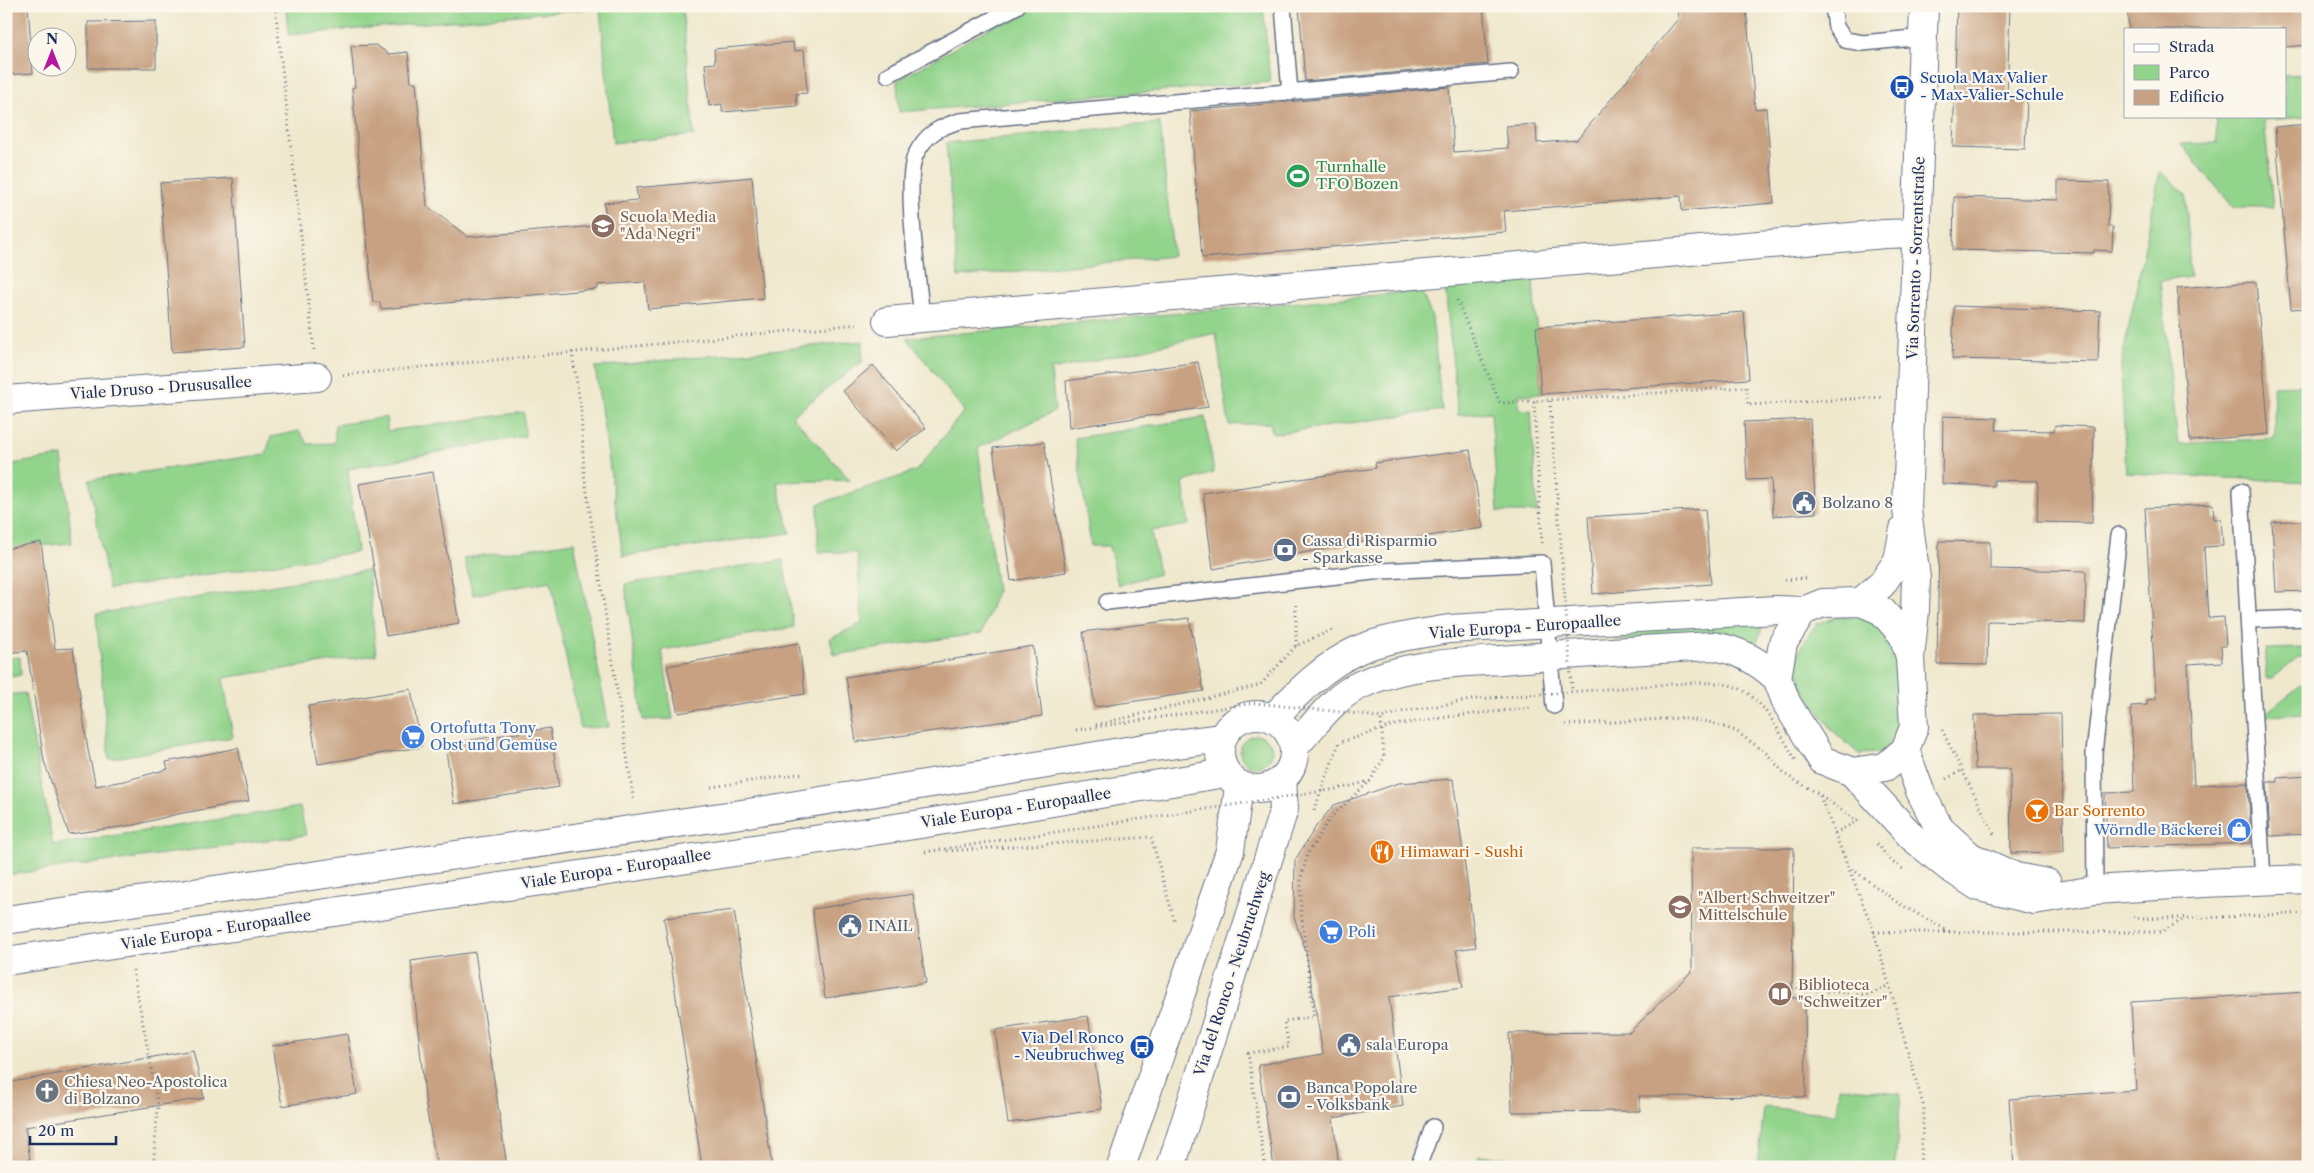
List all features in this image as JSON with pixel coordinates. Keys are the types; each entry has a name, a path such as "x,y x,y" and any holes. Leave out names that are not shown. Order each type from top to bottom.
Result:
{"street":[{"name":"Via Sorrento - Sorrentstraße","path":"1861,602 1882,584 1898,560 1907,510 1924,6"},
{"path":"887,321 1450,274 1885,234 1917,233"},
{"name":"Viale Druso - Drususallee","path":"6,400 317,377"},
{"name":"Via Sorrento - Sorrentstraße","path":"1905,750 1914,727 1907,647 1915,611 1916,578 1907,510"},
{"path":"1907,647 1882,611 1861,602 1823,603 1804,611 1783,643 1777,678 1787,704 1822,760 1852,772 1912,838 1947,866 1979,887 2034,900 2095,890 2308,879"},
{"name":"Viale Europa - Europaallee","path":"1273,718 1324,670 1360,650 1399,638 1449,630 1776,610 1804,611"},
{"name":"Viale Europa - Europaallee","path":"1294,746 1341,697 1359,685 1383,676 1414,668 1549,656 1713,646 1736,650 1760,663 1777,678"},
{"path":"1121,1167 1230,851 1232,780 1220,755 1222,738 1234,722 1254,715 1273,718 1287,729 1294,746 1292,766 1282,780"},
{"path":"6,920 638,829 1145,748 1222,738"},
{"path":"1852,772 1885,766 1905,750 1920,791 1939,828 1971,857 2016,877 2095,890"},
{"name":"Viale Europa - Europaallee","path":"6,961 920,824 1232,780 1262,790 1282,780"},
{"name":"Via del Ronco - Neubruchweg","path":"1171,1167 1284,809 1282,780"}],"lane":[{"path":"888,75 1017,6"},
{"path":"1283,6 1290,93"},
{"path":"1833,6 1836,27 1845,40 1863,43 1924,37"},
{"path":"922,318 910,178 915,155 926,139 940,126 960,121 1511,72"},
{"path":"2241,491 2263,881"},
{"path":"2095,890 2094,753 2119,535"},
{"path":"1107,602 1382,571 1542,563 1554,706"},
{"path":"2248,620 2308,618"},
{"path":"1418,1167 1433,1127"}],"path":[{"path":"275,6 317,377 887,321"},
{"path":"1450,274 1452,287 1500,403 1746,387 1748,405 1910,395"},
{"path":"572,352 581,409 584,473 638,829"},
{"path":"1550,400 1572,691"},
{"path":"1534,401 1542,519 1542,563"},
{"path":"1296,646 1297,581"},
{"path":"1076,730 1254,703 1360,714 1381,718 1401,712 1477,699 1717,682 1739,688 1760,703 1797,762"},
{"path":"1313,813 1339,743 1394,725 1454,716 1554,706"},
{"path":"1265,1167 1248,1053 1289,1047 1284,1021 1314,1017 1301,911 1301,878 1308,853 1331,816 1370,781 1384,758 1381,718"},
{"path":"1557,726 1680,718 1709,722 1736,731 1766,753 1786,775 1819,794 1874,932 1924,1108 1920,1167"},
{"path":"1941,728 2000,845"},
{"path":"1177,932 1151,836 925,852 1343,788 1370,781"},
{"path":"1848,866 1898,903 1951,932"},
{"path":"1874,932 2161,932 2184,919 2308,913"},
{"path":"132,966 158,1105 153,1167"},
{"path":"1792,988 1869,994 1889,985"}],"green space":[{"path":"286,6 682,6 694,135 613,143 600,8 288,35"},
{"path":"1028,6 1263,6 1270,82 899,112 897,81"},
{"path":"2308,74 2308,117 2264,120 2273,207 2233,207 2181,144 2217,143 2215,118 2286,118 2286,75"},
{"path":"1160,123 1173,256 958,277 946,143"},
{"path":"2160,171 2186,194 2190,277 2160,281 2178,444 2275,438 2273,386 2308,385 2308,482 2126,473 2121,365"},
{"path":"1533,280 1541,394 1518,395 1519,409 1531,410 1537,512 1498,512 1491,412 1458,415 1445,286"},
{"path":"1421,291 1432,317 1442,410 1273,434 1270,423 1229,425 1216,333 1051,370 1055,411 978,448 997,591 982,633 834,655 830,639 862,623 857,553 818,552 818,504 916,471 964,411 907,338"},
{"path":"863,341 862,362 792,416 850,480 777,482 790,533 623,556 595,367"},
{"path":"524,412 525,436 348,469 357,552 109,589 89,480 266,454 271,437 299,431 308,444 335,443 335,425 387,417 387,431"},
{"path":"1205,417 1214,473 1183,482 1189,525 1151,531 1159,574 1118,585 1109,546 1091,546 1075,438"},
{"path":"62,456 72,543 6,549 6,465"},
{"path":"574,542 609,727 580,728 551,581 473,595 464,558"},
{"path":"783,560 794,627 662,650 673,719 643,720 625,584"},
{"path":"368,570 376,655 223,678 233,737 109,759 96,614"},
{"path":"1837,617 1866,618 1889,635 1898,654 1901,722 1896,742 1878,753 1859,754 1833,731 1798,682 1799,650 1816,624"},
{"path":"1764,622 1755,648 1614,640 1618,631"},
{"path":"2308,648 2308,714 2262,716 2306,681 2306,657 2298,657 2272,678 2266,678 2266,649"},
{"path":"20,657 21,675 6,678 6,658"},
{"path":"25,693 53,845 300,807 306,835 7,875 6,695"},
{"path":"1256,735 1262,736 1267,740 1271,745 1271,757 1267,762 1262,766 1256,767 1250,766 1245,762 1241,757 1240,751 1241,745 1245,740 1250,736"},
{"path":"1839,1087 1901,1093 1895,1167 1758,1167 1764,1107 1837,1114"},
{"path":"1479,1155 1583,1167 1477,1167"}],"building":[{"path":"6,6 28,6 30,28 28,28 28,73 6,75"},
{"path":"1299,6 1483,6 1488,64 1305,81"},
{"path":"1677,6 1746,6 1755,109 1766,108 1774,203 1682,211 1681,196 1504,211 1506,232 1202,258 1190,111 1449,87 1454,152 1508,148 1506,126 1536,124 1537,143 1577,140 1678,19"},
{"path":"1957,6 2010,6 2007,99 2027,100 2025,149 1953,147"},
{"path":"2127,6 2308,6 2308,45 2286,47 2286,28 2129,28"},
{"path":"156,21 156,68 88,68 88,22"},
{"path":"793,42 794,51 804,50 807,93 796,94 797,106 722,112 722,104 709,106 705,64 715,63 714,49"},
{"path":"376,45 389,54 408,52 411,82 416,82 427,206 468,237 607,225 604,203 638,200 636,188 752,177 763,298 648,309 645,282 598,285 598,289 381,309 380,302 373,302 352,88 355,87 351,46"},
{"path":"2308,124 2308,308 2291,309 2275,127"},
{"path":"233,178 245,347 172,352 160,183"},
{"path":"2058,181 2109,182 2108,227 2113,227 2112,251 2094,250 2094,253 1953,250 1954,197 2058,200"},
{"path":"2256,282 2269,434 2190,441 2177,288"},
{"path":"1954,306 2100,311 2098,362 1952,359"},
{"path":"1744,312 1749,379 1541,394 1536,327"},
{"path":"1198,362 1208,407 1069,428 1066,381"},
{"path":"873,365 926,428 896,451 843,391"},
{"path":"1943,416 1997,418 1996,430 2054,431 2055,425 2094,427 2092,523 2037,522 2038,481 1994,480 1994,486 1942,484"},
{"path":"1810,419 1816,513 1773,516 1771,479 1747,480 1744,422"},
{"path":"1044,442 1066,572 1011,581 993,448"},
{"path":"1470,450 1483,528 1386,542 1386,538 1213,569 1203,493 1376,468 1375,463"},
{"path":"433,472 459,623 386,636 359,484"},
{"path":"2213,504 2214,519 2221,519 2223,546 2204,547 2208,618 2224,617 2226,646 2221,646 2222,662 2188,664 2194,785 2248,783 2251,843 2107,848 2105,793 2134,792 2131,706 2147,705 2147,700 2156,699 2145,508"},
{"path":"1705,509 1711,584 1593,594 1588,517"},
{"path":"2308,520 2308,591 2276,592 2272,522"},
{"path":"1939,541 1990,542 1990,569 2086,571 2085,623 1988,621 1987,665 1937,664"},
{"path":"41,542 55,649 73,648 88,750 96,786 124,781 168,769 166,762 238,748 249,801 178,814 134,825 69,834 44,761 27,651 6,653 6,549"},
{"path":"1189,618 1204,691 1095,707 1083,632"},
{"path":"799,643 805,694 678,713 667,666"},
{"path":"1033,646 1042,716 856,742 846,677"},
{"path":"411,689 421,747 318,764 308,706"},
{"name":"Bar Sorrento","path":"2061,714 2064,852 2011,853 2010,769 1975,769 1974,715"},
{"path":"550,728 559,787 454,804 445,744"},
{"path":"2308,776 2308,834 2270,836 2267,782 2278,782 2278,778"},
{"path":"1453,779 1476,947 1456,950 1463,987 1389,997 1403,1106 1333,1118 1339,1167 1274,1167 1258,1065 1323,1054 1306,952 1294,917 1295,860 1317,825 1334,805 1399,783"},
{"path":"1691,848 1794,848 1792,998 1805,998 1806,1097 1639,1096 1640,1111 1512,1112 1509,1033 1630,1032 1692,971"},
{"path":"913,894 926,983 825,998 812,909"},
{"path":"734,910 772,1167 702,1167 664,918"},
{"path":"475,952 507,1167 437,1167 426,1107 411,961"},
{"path":"2308,992 2308,1167 2014,1167 2009,1099 2136,1090 2131,1002"},
{"path":"1088,1016 1102,1109 1008,1123 995,1030"},
{"path":"347,1034 357,1094 282,1106 272,1046"},
{"path":"193,1050 204,1098 25,1127 30,1159 6,1163 6,1083"}],"place":[{"name":"Scuola Max Valier - Max-Valier-Schule","path":"1902,87"},
{"name":"Turnhalle TFO Bozen","path":"1298,176"},
{"name":"Scuola Media \"Ada Negri\"","path":"603,226"},
{"name":"Bolzano 8","path":"1804,503"},
{"name":"Cassa di Risparmio - Sparkasse","path":"1285,550"},
{"name":"Ortofutta Tony Obst und Gemüse","path":"413,737"},
{"name":"Bar Sorrento","path":"2037,811"},
{"name":"Wörndle Bäckerei","path":"2239,830"},
{"name":"Himawari - Sushi","path":"1382,852"},
{"name":"\"Albert Schweitzer\" Mittelschule","path":"1680,907"},
{"name":"INAIL","path":"850,926"},
{"name":"Poli","path":"1331,932"},
{"name":"Biblioteca \"Schweitzer\"","path":"1780,994"},
{"name":"sala Europa","path":"1349,1045"},
{"name":"Via Del Ronco - Neubruchweg","path":"1142,1047"},
{"name":"Chiesa Neo-Apostolica di Bolzano","path":"47,1091"},
{"name":"Banca Popolare - Volksbank","path":"1289,1097"}]}
